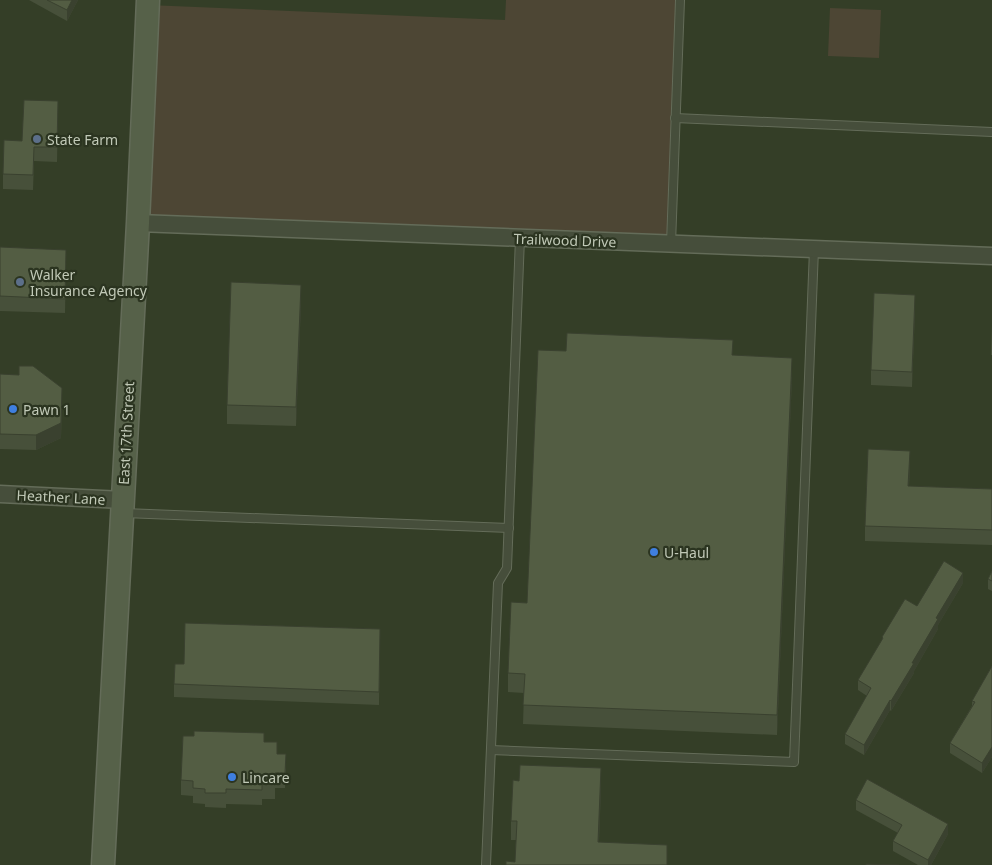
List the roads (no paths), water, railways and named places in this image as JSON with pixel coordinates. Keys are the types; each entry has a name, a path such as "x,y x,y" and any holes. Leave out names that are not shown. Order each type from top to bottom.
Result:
{"main road":[{"name":"East 17th Street","path":"103,865 138,223 148,0"}],"street":[{"name":"Trailwood Drive","path":"138,223 992,256"},
{"name":"Heather Lane","path":"0,494 122,506"}],"lane":[{"path":"670,244 680,0"},
{"path":"675,118 992,132"},
{"path":"486,865 498,583 507,568 520,238"},
{"path":"491,750 794,762 814,249"},
{"path":"122,506 508,528"}],"place":[{"name":"State Farm","path":"37,139"},
{"name":"Walker Insurance Agency","path":"20,282"},
{"name":"Pawn 1","path":"13,409"},
{"name":"U-Haul","path":"654,552"},
{"name":"Lincare","path":"232,777"}]}
